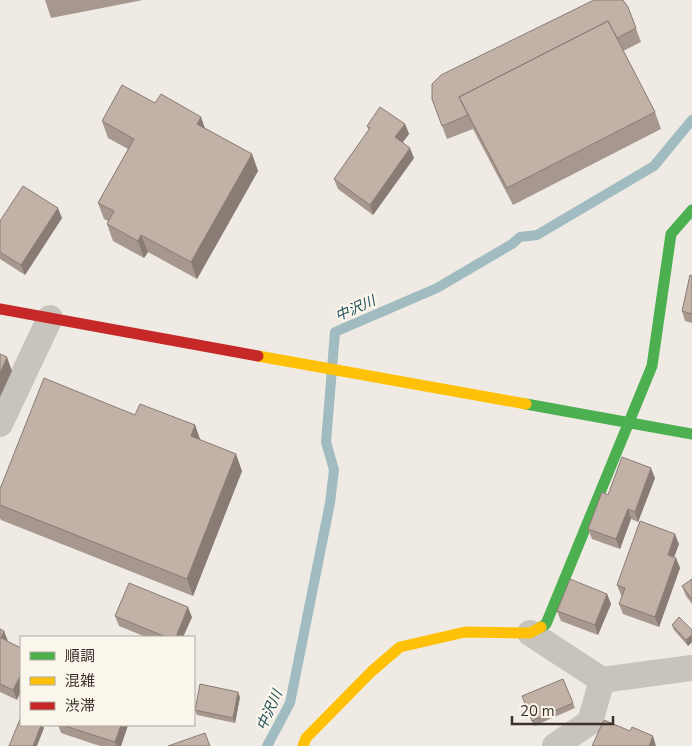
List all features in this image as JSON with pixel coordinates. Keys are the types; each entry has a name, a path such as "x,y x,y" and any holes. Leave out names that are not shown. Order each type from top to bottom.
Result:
{"street":[{"path":"299,743 400,646 465,632 530,633 546,624 627,422 652,366 671,234 692,210"},
{"path":"0,309 692,434"},
{"path":"0,424 50,318"},
{"path":"530,633 602,680 692,668"},
{"path":"555,746 590,722 602,680"}],"building":[{"path":"594,0 623,0 628,7 636,28 617,38 608,21 459,97 468,115 442,126 432,99 432,84 441,75"},
{"path":"608,21 655,112 507,188 459,97"},
{"path":"122,85 155,103 161,94 201,117 197,124 252,154 191,262 141,235 138,241 107,224 114,211 98,203 134,139 102,121"},
{"path":"380,107 405,124 395,137 410,148 370,205 334,179 370,128 367,126"},
{"path":"23,186 58,208 21,265 0,252 0,221"},
{"path":"690,275 692,276 692,314 682,311"},
{"path":"0,354 7,357 0,373"},
{"path":"44,378 135,415 140,404 195,425 191,436 236,454 187,579 0,505 0,489"},
{"path":"622,457 651,468 635,512 628,509 616,539 588,529 602,492 608,495"},
{"path":"640,521 675,534 668,555 676,558 655,617 619,604 625,588 617,585"},
{"path":"570,579 607,594 595,625 557,611"},
{"path":"692,579 692,599 682,586"},
{"path":"129,583 188,607 176,636 164,636 115,616"},
{"path":"679,617 692,630 692,635 686,640 672,625"},
{"path":"0,629 4,631 1,638 20,648 20,676 13,690 0,684"},
{"path":"563,679 573,703 532,721 522,696"},
{"path":"200,684 238,692 233,718 195,710"},
{"path":"20,719 20,726 41,726 33,746 9,746"},
{"path":"604,720 630,731 632,727 653,736 649,746 592,746"},
{"path":"65,726 121,726 115,742"},
{"path":"205,733 210,746 168,746"}],"waterway":[{"name":"中沢川","path":"267,746 290,703 330,503 334,470 326,442 335,332 437,288 512,244 520,237 537,235 654,166 692,120"}],"traffic: fast":[{"path":"541,627 546,624 652,366 671,234 692,210"},
{"path":"526,404 692,434"}],"traffic: slow":[{"path":"258,356 526,404"},
{"path":"303,746 306,738 372,671 400,647 465,632 530,633 541,627"}],"traffic: jam":[{"path":"0,309 258,356"}]}
